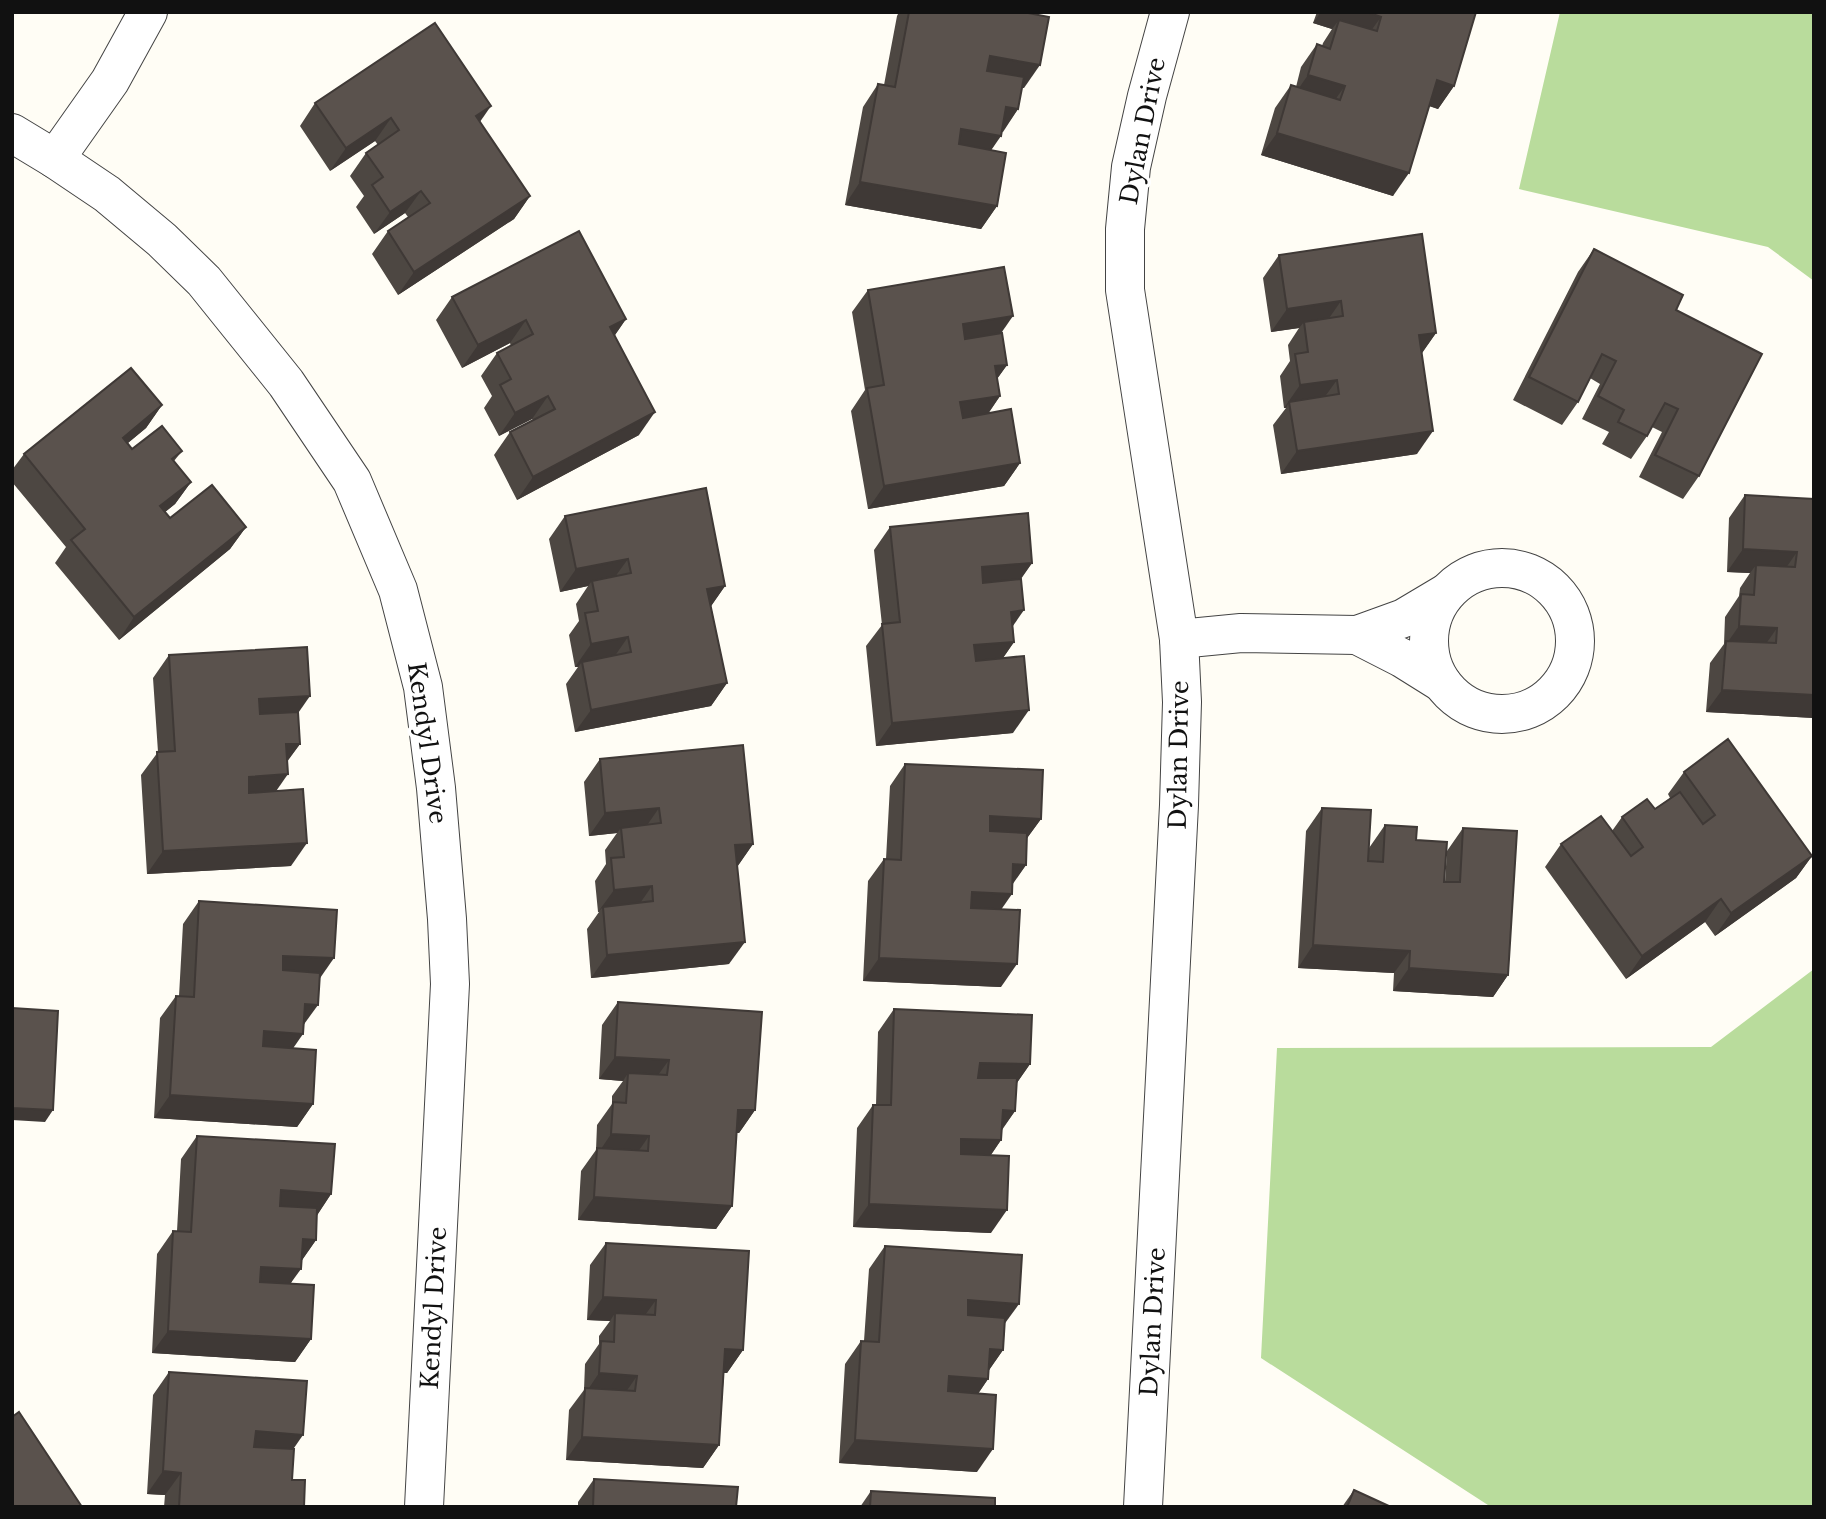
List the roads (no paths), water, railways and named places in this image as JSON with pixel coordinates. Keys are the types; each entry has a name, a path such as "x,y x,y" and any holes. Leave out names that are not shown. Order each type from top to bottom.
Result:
{"street":[{"path":"55,159 110,81 148,12"},
{"name":"Dylan Drive","path":"1143,1507 1182,702 1179,639 1125,290 1125,229 1131,167 1170,12"},
{"name":"Kendyl Drive","path":"12,133 107,194 162,240 204,281 277,373 352,481 398,590 423,687 436,788 450,984 424,1507"},
{"path":"1179,639 1241,633 1357,635 1404,618 1446,593 1465,578 1488,568 1512,568 1535,575 1555,589 1569,609 1575,633 1574,657 1566,679 1550,697 1528,710 1505,714 1481,712 1459,700 1442,683 1402,658 1357,635"},
{"path":"1442,683 1431,662 1428,638 1434,614 1446,593"}]}
